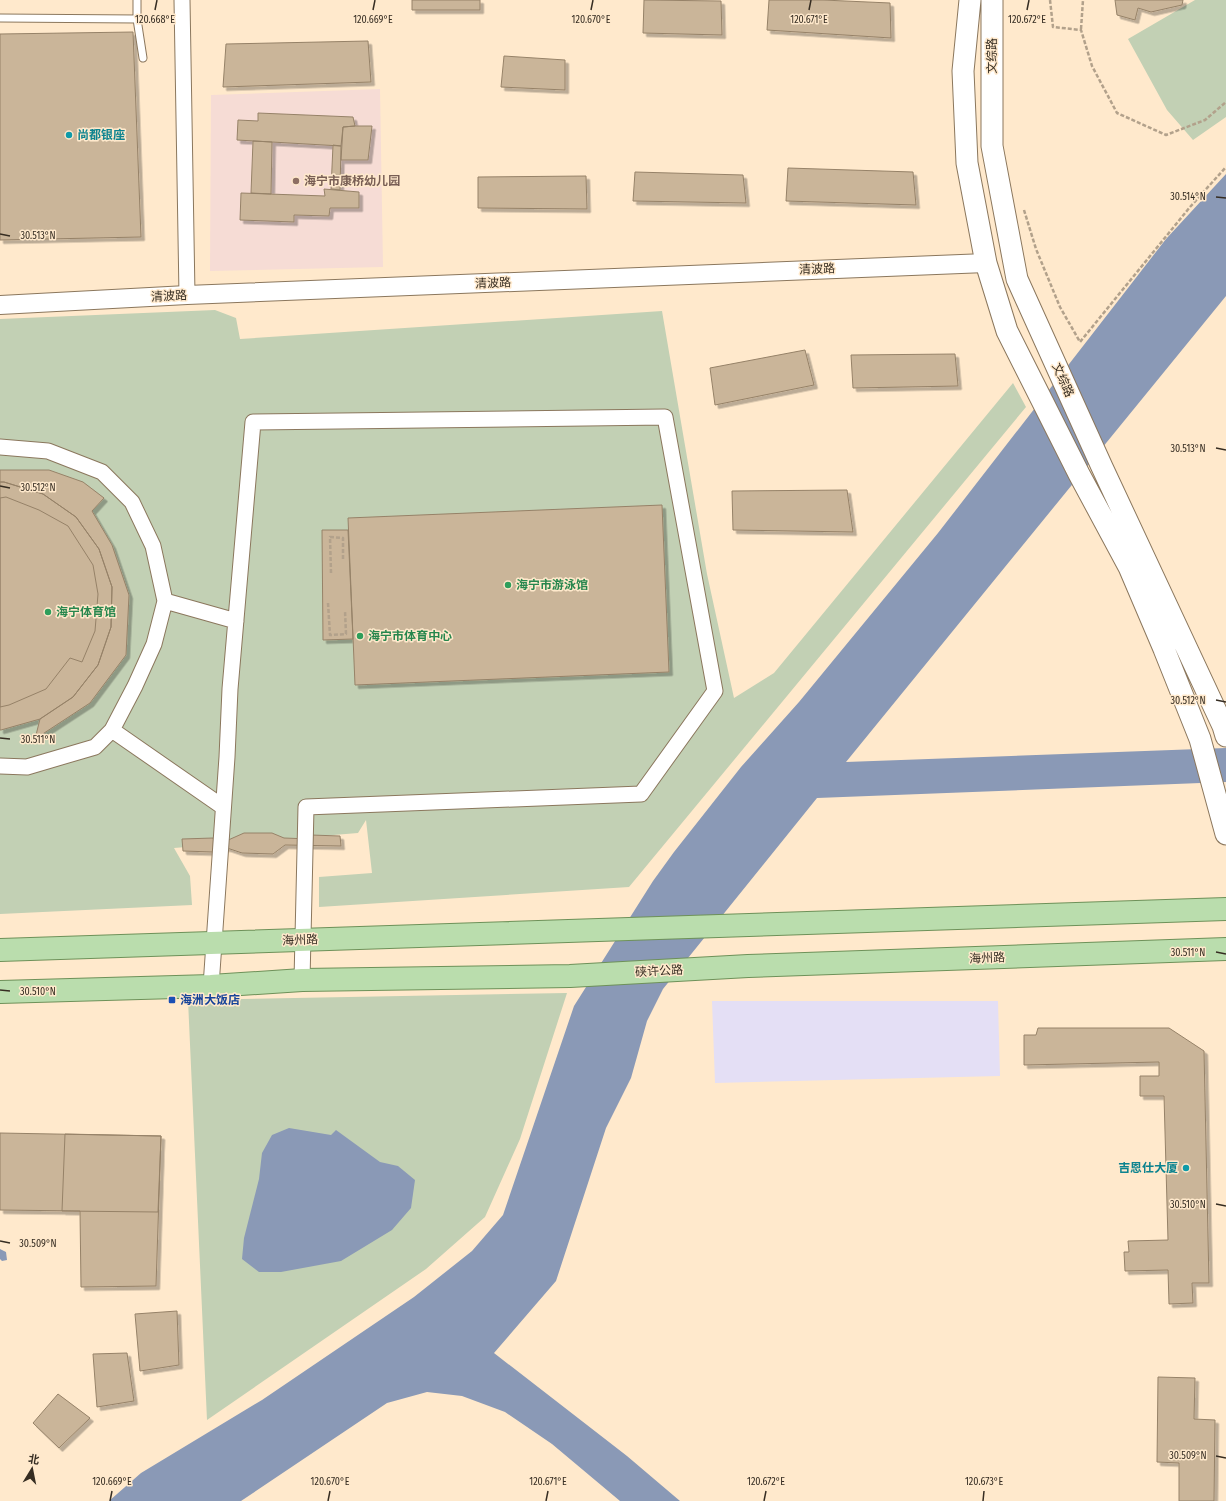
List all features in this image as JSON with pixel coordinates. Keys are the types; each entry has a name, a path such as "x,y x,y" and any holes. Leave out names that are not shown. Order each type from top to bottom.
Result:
{"main road":[{"path":"970,0 963,70 967,163 986,262 1007,330 1079,474 1129,567 1164,649 1200,739 1226,834"},
{"name":"文综路","path":"992,0 992,146 1017,279 1102,467 1223,726 1226,736"},
{"name":"海州路","path":"0,950 1226,909"},
{"name":"海州路","path":"748,966 1226,949"},
{"name":"硖许公路","path":"302,980 570,976 748,966"},
{"path":"0,992 211,986 302,980"}],"street":[{"path":"182,0 186,295"},
{"name":"清波路","path":"0,305 186,295 986,262"},
{"path":"211,986 227,757 230,689 253,422 665,417 715,692 641,794 306,807 302,980"},
{"path":"0,447 48,451 102,472 132,502 153,546 165,601 154,644 136,686 112,730 95,747 27,767 0,766"},
{"path":"165,601 236,621"},
{"path":"112,730 223,807"}],"lane":[{"path":"136,0 137,19 143,58"},
{"path":"0,18 137,19"}],"path":[{"path":"1050,0 1053,27 1081,30"},
{"path":"1083,0 1081,30 1092,66 1117,113 1166,135 1205,120 1226,102"},
{"path":"1023,208 1036,249 1060,307 1080,342 1190,207 1226,167"},
{"path":"331,573 330,537 343,538 343,559"},
{"path":"328,603 330,635 346,634 345,611"}],"shaded area":[{"name":"海宁市康桥幼儿园","path":"380,89 383,267 210,271 211,95"},
{"path":"712,1001 998,1001 1000,1076 715,1083"}],"green space":[{"path":"1195,0 1226,0 1226,117 1193,140 1167,110 1128,39"},
{"name":"海宁市体育中心","path":"215,310 236,318 240,339 662,311 707,574 734,698 774,673 1013,383 1026,407 629,887 319,907 319,877 372,873 366,820 358,833 174,848 190,876 192,905 0,914 0,319"},
{"path":"567,993 520,1139 485,1217 426,1269 207,1420 188,1000"}],"water":[{"path":"1226,174 1226,296 846,762 1226,748 1226,782 817,798 663,989 647,1021 631,1078 606,1128 556,1281 494,1353 627,1456 680,1501 620,1501 552,1444 505,1412 462,1396 427,1392 387,1403 241,1501 109,1501 141,1473 262,1400 414,1297 472,1251 503,1215 574,1006 653,881 741,767 799,702 938,533 1166,239"},
{"path":"289,1128 331,1135 336,1130 380,1162 398,1166 415,1180 411,1208 392,1230 341,1261 281,1272 259,1272 242,1259 244,1238 259,1179 262,1153 272,1135"},
{"path":"0,1249 6,1252 7,1260 2,1261 0,1259"}],"building":[{"path":"412,0 480,0 480,10 412,10"},
{"path":"644,0 721,1 722,35 643,33"},
{"path":"769,0 823,0 890,3 891,38 767,30"},
{"path":"1115,0 1183,0 1182,5 1151,12 1138,8 1135,20 1117,15"},
{"name":"尚都银座","path":"133,32 141,237 0,240 0,34"},
{"path":"368,41 371,82 223,87 226,44"},
{"path":"504,56 565,60 565,90 501,87"},
{"path":"258,113 353,117 355,126 343,127 341,146 237,140 238,120 258,121"},
{"path":"372,126 368,160 341,160 343,127"},
{"path":"253,141 272,142 271,194 251,193"},
{"path":"333,145 341,146 340,190 331,189"},
{"path":"788,168 913,172 916,205 786,201"},
{"path":"635,172 743,175 746,203 633,201"},
{"path":"586,176 587,209 478,208 478,177"},
{"path":"324,189 359,192 359,208 330,208 329,216 294,215 294,222 240,220 241,193 325,196"},
{"path":"805,350 814,385 715,405 710,368"},
{"path":"955,354 958,386 853,388 851,355"},
{"path":"0,470 49,470 83,482 104,498 92,511 112,545 129,595 126,655 90,703 35,739 40,719 73,697 98,665 111,627 112,587 99,549 76,517 43,494 0,482"},
{"name":"海宁体育馆","path":"0,482 43,494 76,517 99,549 112,587 111,627 98,665 73,697 40,719 1,730 0,730"},
{"path":"847,490 853,532 733,530 732,491"},
{"name":"海宁体育馆","path":"6,497 39,510 68,526 93,565 98,594 95,631 82,662 70,658 46,689 9,705 0,707 0,498"},
{"name":"海宁市游泳馆","path":"662,505 669,672 355,685 348,518"},
{"path":"322,530 348,530 353,639 323,640"},
{"path":"244,833 272,833 284,838 310,839 311,835 340,836 341,846 285,845 273,854 242,853 227,848 213,848 213,852 183,851 182,839 213,838 214,841 226,841"},
{"name":"吉恩仕大厦","path":"1038,1028 1169,1028 1204,1051 1209,1283 1192,1283 1193,1303 1169,1304 1168,1270 1125,1271 1124,1252 1129,1252 1128,1241 1168,1240 1164,1096 1140,1096 1140,1076 1159,1076 1159,1062 1024,1065 1024,1035 1036,1035"},
{"path":"0,1133 161,1136 156,1286 81,1287 80,1211 0,1210"},
{"path":"65,1134 161,1136 158,1212 62,1211"},
{"path":"177,1311 179,1365 140,1371 135,1314"},
{"path":"127,1353 134,1401 97,1407 93,1354"},
{"path":"1158,1377 1195,1378 1194,1419 1215,1420 1214,1501 1179,1501 1179,1463 1157,1462"},
{"path":"58,1394 90,1418 59,1448 33,1423"}],"place":[{"name":"尚都银座","path":"69,135"},
{"name":"海宁市康桥幼儿园","path":"296,181"},
{"name":"海宁市游泳馆","path":"508,585"},
{"name":"海宁体育馆","path":"48,612"},
{"name":"海宁市体育中心","path":"360,636"},
{"name":"海洲大饭店","path":"172,1000"},
{"name":"吉恩仕大厦","path":"1186,1168"}]}
